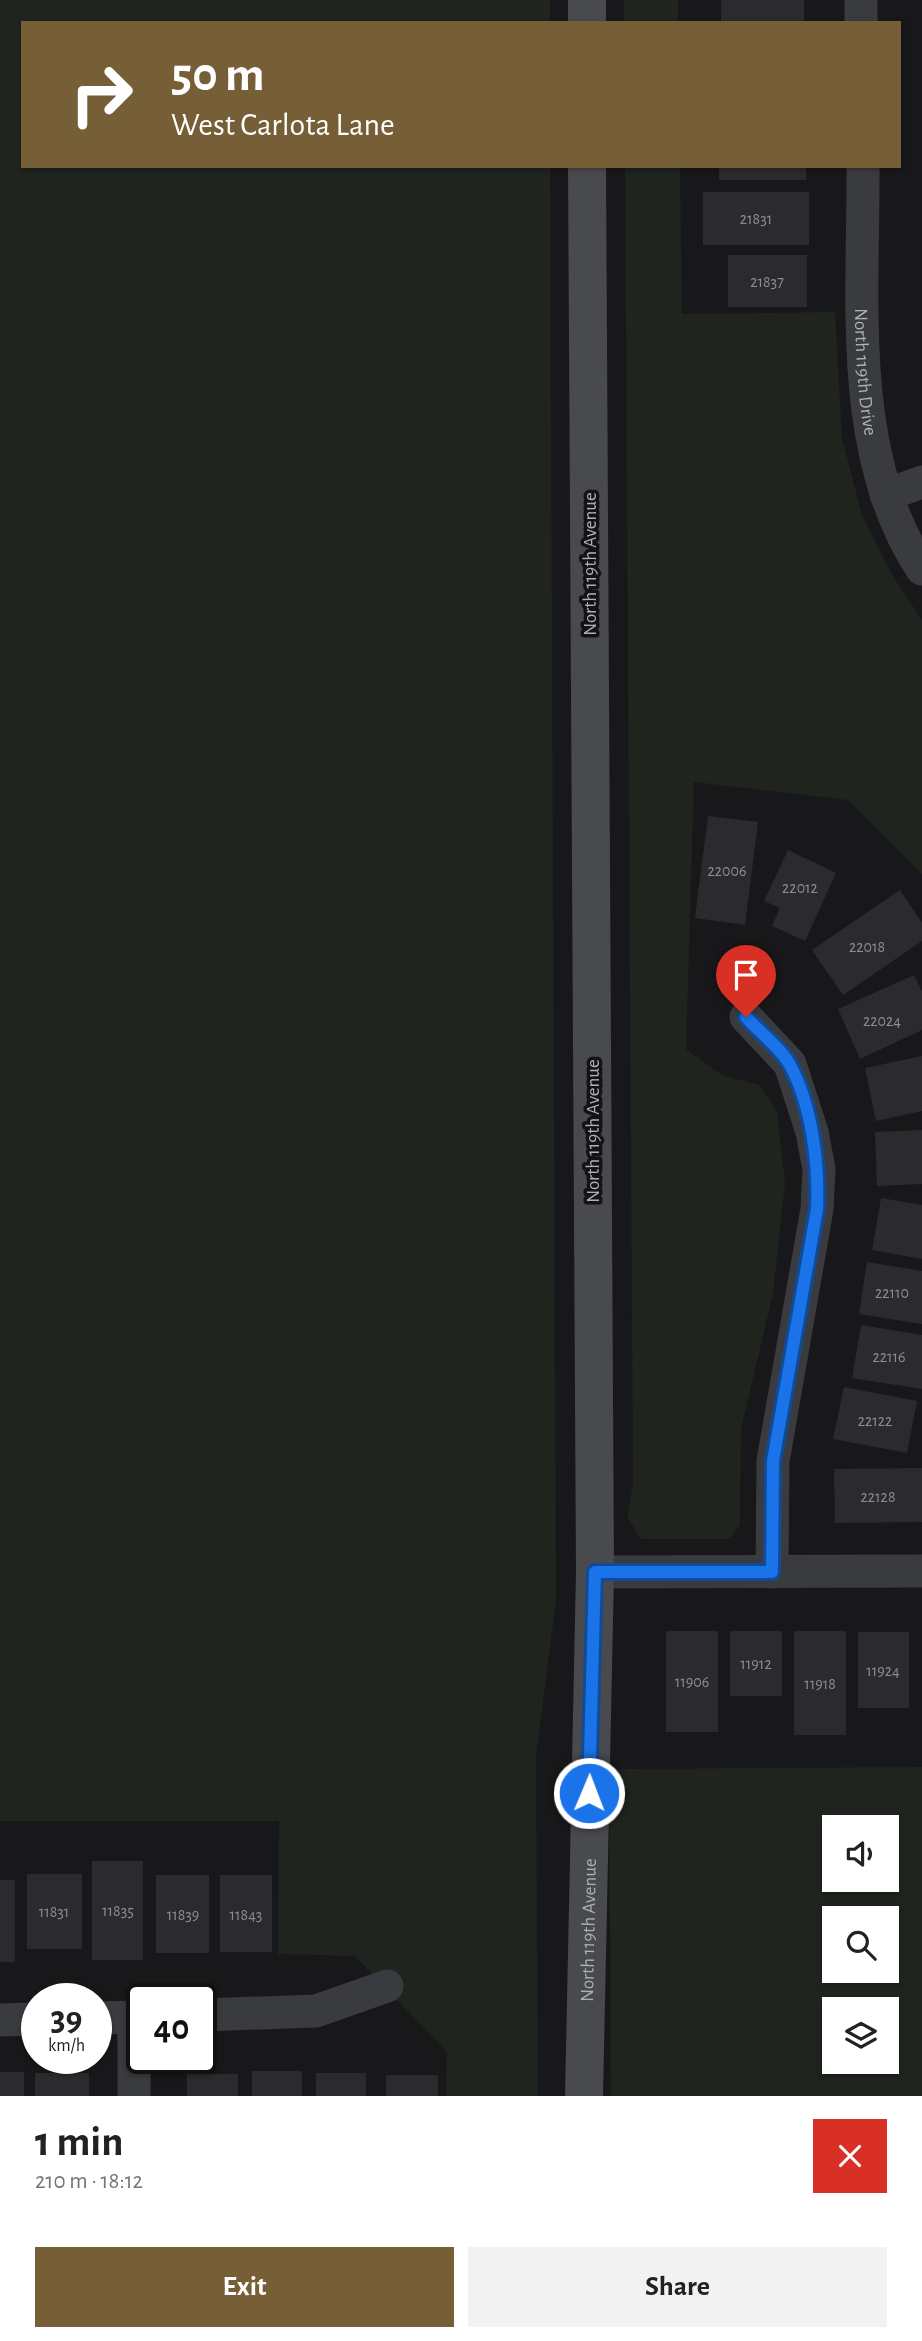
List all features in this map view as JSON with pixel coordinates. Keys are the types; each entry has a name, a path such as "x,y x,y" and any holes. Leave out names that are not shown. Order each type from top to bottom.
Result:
{"street":[{"path":"587,0 587,21"},
{"path":"861,0 861,21"},
{"name":"North 119th Avenue","path":"584,2096 595,1572 587,168"},
{"name":"North 119th Drive","path":"863,168 865,402 886,495 922,569"},
{"path":"886,495 922,482"},
{"path":"746,1017 790,1064 812,1132 819,1169 817,1209 773,1461 772,1572"},
{"path":"595,1572 922,1571"},
{"path":"217,2014 316,2011 387,1986"},
{"path":"0,2020 21,2019"},
{"path":"134,2096 135,2074"}],"shaded area":[{"path":"0,0 550,0 550,21 21,21 21,168 550,168 556,1600 536,1757 538,2096 446,2096 447,2052 355,1956 278,1954 279,1821 0,1821"},
{"path":"624,0 678,0 678,21 624,21"},
{"path":"625,168 680,168 682,314 835,312 842,438 862,515 894,578 922,620 922,874 848,800 694,782 686,1049 722,1075 759,1085 777,1111 785,1183 773,1294 741,1429 740,1525 730,1539 641,1539 627,1517 633,1484"},
{"path":"922,1767 922,2096 611,2096 609,1769"}],"building":[{"path":"721,0 804,0 804,21 721,21"},
{"path":"719,168 806,168 806,180 719,180"},
{"path":"703,192 809,192 809,245 703,245"},
{"path":"728,255 807,255 807,307 728,307"},
{"path":"708,816 758,822 745,925 695,918"},
{"path":"788,850 836,873 805,941 772,926 780,908 764,901"},
{"path":"900,890 922,923 922,941 843,995 812,950"},
{"path":"914,975 922,991 922,1030 860,1059 838,1009"},
{"path":"922,1056 922,1111 876,1121 865,1068"},
{"path":"922,1130 922,1184 877,1186 875,1132"},
{"path":"881,1198 922,1205 922,1259 872,1250"},
{"path":"867,1262 922,1271 922,1324 859,1314"},
{"path":"861,1325 922,1335 922,1389 852,1378"},
{"path":"844,1387 917,1401 907,1453 833,1439"},
{"path":"922,1468 922,1522 835,1523 834,1469"},
{"path":"666,1631 718,1631 718,1732 666,1732"},
{"path":"730,1631 782,1631 782,1696 730,1696"},
{"path":"794,1631 846,1631 846,1735 794,1735"},
{"path":"858,1632 909,1632 909,1708 858,1708"},
{"path":"92,1861 143,1861 143,1960 92,1960"},
{"path":"27,1874 82,1874 82,1949 27,1949"},
{"path":"156,1875 209,1875 209,1953 156,1953"},
{"path":"220,1875 272,1875 272,1952 220,1952"},
{"path":"0,1880 15,1880 15,1962 0,1962"},
{"path":"252,2071 302,2071 302,2096 252,2096"},
{"path":"0,2072 24,2074 24,2096 0,2096"},
{"path":"316,2073 366,2073 366,2096 316,2096"},
{"path":"35,2074 89,2074 89,2096 35,2096"},
{"path":"187,2074 238,2074 238,2096 187,2096"},
{"path":"386,2075 438,2075 438,2096 386,2096"}],"route":[{"path":"589,1793 595,1572 772,1572 773,1461 817,1209 819,1169 812,1132 790,1064 746,1017"}]}
